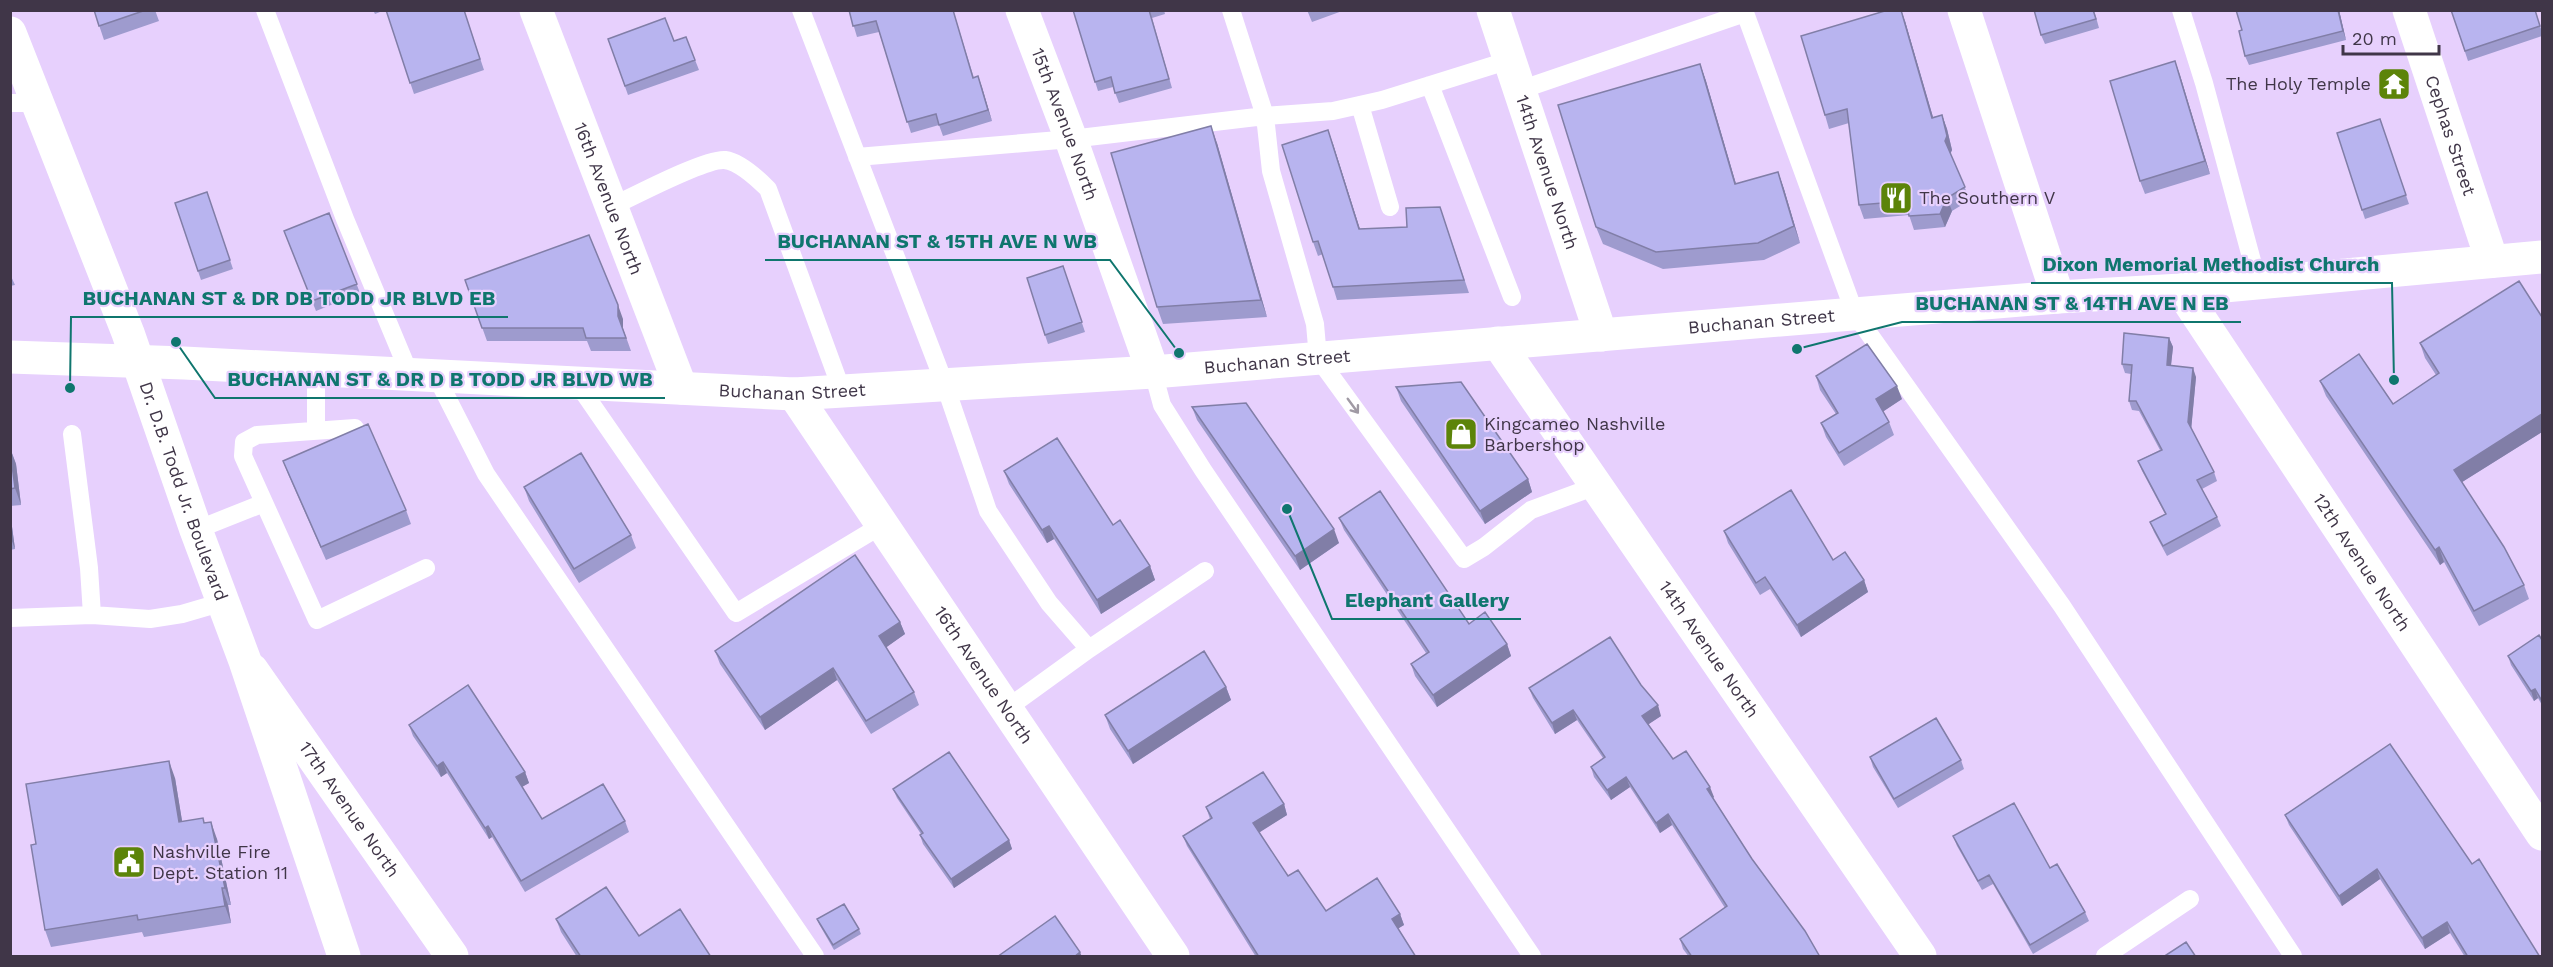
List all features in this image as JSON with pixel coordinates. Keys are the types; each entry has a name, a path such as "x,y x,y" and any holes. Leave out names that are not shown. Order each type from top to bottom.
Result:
{"street":[{"name":"16th Avenue North","path":"536,10 681,388"},
{"name":"15th Avenue North","path":"1022,10 1071,139 1153,372"},
{"name":"14th Avenue North","path":"1493,10 1601,335"},
{"path":"1964,10 2058,297"},
{"name":"Cephas Street","path":"2409,10 2492,261"},
{"name":"Dr. D.B. Todd Jr. Boulevard","path":"10,33 24,103 138,362 196,530 245,661 344,957"},
{"name":"Buchanan Street","path":"10,357 794,394 1153,372 2058,297 2181,290 2542,257"},
{"name":"12th Avenue North","path":"2181,290 2542,834"},
{"name":"14th Avenue North","path":"1498,343 1920,957"},
{"name":"16th Avenue North","path":"794,394 1173,957"},
{"name":"17th Avenue North","path":"245,661 452,957"}],"lane":[{"path":"265,10 345,219 423,375 486,474 814,957"},
{"path":"801,10 945,385 988,511 1049,603 1089,649"},
{"path":"1232,10 1265,116 1271,171 1315,324 1318,358 1464,559 1484,547 1531,510 1596,486"},
{"path":"2181,10 2204,82 2258,283"},
{"path":"857,157 1071,139 1265,116 1333,111 1430,85 1515,75 1745,12 1855,314 2062,606 2294,957"},
{"path":"1430,85 1512,297"},
{"path":"1360,105 1390,207"},
{"path":"613,206 696,167 725,160 753,174 768,189 842,391"},
{"path":"316,370 316,431"},
{"path":"1153,372 1162,405 1203,470 1532,957"},
{"path":"577,383 736,613 882,525"},
{"path":"355,428 257,435 244,442 243,456 317,620 426,568"},
{"path":"72,434 89,568 92,615"},
{"path":"196,530 264,503"},
{"path":"1006,709 1089,649 1205,571"},
{"path":"10,618 92,615 150,619 182,614 223,602"},
{"path":"2105,957 2190,900"}],"building":[{"path":"94,10 146,10 99,26"},
{"path":"386,10 464,10 480,59 410,83"},
{"path":"849,10 953,10 973,78 978,76 988,110 939,125 936,114 907,122 876,21 853,26"},
{"path":"1073,10 1149,10 1169,79 1115,93 1111,77 1095,82"},
{"path":"1888,10 1901,10 1932,118 1942,115 1947,136 1945,141 1965,187 1947,198 1940,214 1909,216 1906,201 1859,205 1847,109 1825,115 1801,36"},
{"path":"2034,10 2093,10 2096,19 2041,35"},
{"path":"2236,10 2338,10 2343,31 2245,56 2239,31 2242,30"},
{"path":"2451,10 2535,10 2540,26 2465,51"},
{"path":"665,18 674,41 686,37 695,60 625,86 608,39"},
{"path":"2175,61 2205,161 2140,181 2110,81"},
{"path":"1700,64 1735,184 1778,172 1794,226 1758,243 1656,252 1596,227 1558,105"},
{"path":"2380,119 2406,195 2362,210 2337,133"},
{"path":"1211,126 1261,300 1157,307 1111,153"},
{"path":"1328,130 1359,229 1407,227 1406,208 1440,207 1464,280 1333,287 1318,241 1313,242 1282,145"},
{"path":"207,192 230,260 198,271 175,203"},
{"path":"329,213 357,284 312,301 284,231"},
{"path":"589,235 618,305 618,316 626,338 586,338 583,328 482,328 465,280"},
{"path":"1063,266 1082,322 1045,335 1027,278"},
{"path":"2519,281 2542,317 2542,414 2454,470 2504,547 2524,585 2474,611 2439,547 2435,550 2320,381 2359,354 2393,404 2439,373 2420,343"},
{"path":"2124,333 2169,338 2167,365 2193,368 2188,422 2214,472 2197,480 2217,517 2163,546 2150,522 2166,514 2138,461 2162,450 2136,401 2129,401 2132,365 2122,364"},
{"path":"1867,344 1897,386 1876,399 1889,422 1839,453 1821,423 1838,413 1816,376"},
{"path":"1461,382 1528,479 1480,511 1396,387"},
{"path":"1246,403 1334,529 1295,556 1192,407"},
{"path":"368,424 406,510 321,547 283,461"},
{"path":"1057,438 1113,525 1120,520 1150,566 1097,600 1049,526 1042,530 1004,471"},
{"path":"10,450 15,488 10,489"},
{"path":"581,453 631,535 574,569 524,487"},
{"path":"1791,490 1833,560 1845,552 1864,580 1797,625 1765,577 1756,583 1724,531"},
{"path":"1380,491 1469,624 1485,612 1507,644 1433,695 1411,664 1429,652 1339,518"},
{"path":"855,555 900,622 879,636 914,692 866,721 833,668 760,717 715,651"},
{"path":"2539,635 2542,640 2542,701 2535,689 2531,691 2508,656"},
{"path":"1610,637 1641,685 1658,705 1642,716 1673,759 1686,751 1710,787 1707,789 1752,859 1805,931 1820,957 1692,957 1680,939 1727,906 1668,814 1656,823 1626,777 1607,790 1591,767 1605,757 1573,710 1552,723 1529,688"},
{"path":"1204,651 1226,687 1128,751 1105,715"},
{"path":"468,685 525,772 516,777 542,819 603,784 625,821 521,881 488,826 485,828 443,762 437,766 409,725"},
{"path":"1936,718 1961,760 1894,799 1870,757"},
{"path":"2390,744 2472,864 2479,859 2540,957 2468,957 2447,922 2422,938 2377,869 2339,896 2285,815"},
{"path":"949,752 1009,840 951,879 920,835 923,833 893,789"},
{"name":"Nashville Fire Dept. Station 11","path":"169,761 179,822 203,818 204,823 211,822 225,888 222,888 225,906 138,920 137,915 45,930 31,845 36,844 26,784"},
{"path":"1263,772 1284,804 1253,823 1288,876 1298,870 1326,911 1377,878 1400,914 1392,919 1416,957 1259,957 1183,836 1212,818 1206,807"},
{"path":"2014,803 2050,868 2057,864 2085,912 2030,945 1989,875 1978,881 1953,836"},
{"path":"606,887 639,936 680,909 711,957 581,957 556,919"},
{"path":"844,904 859,929 833,945 817,919"},
{"path":"1055,916 1080,952 1074,957 997,957"},
{"path":"2186,942 2196,957 2163,957"}],"place":[{"name":"The Holy Temple","path":"2394,84"},
{"name":"The Southern V","path":"1896,198"},
{"name":"BUCHANAN ST & DR D B TODD JR BLVD WB","path":"176,342"},
{"name":"BUCHANAN ST & 14TH AVE N EB","path":"1797,349"},
{"name":"BUCHANAN ST & 15TH AVE N WB","path":"1179,353"},
{"name":"Dixon Memorial Methodist Church","path":"2394,380"},
{"name":"BUCHANAN ST & DR DB TODD JR BLVD EB","path":"70,388"},
{"name":"Kingcameo Nashville Barbershop","path":"1461,434"},
{"name":"Elephant Gallery","path":"1287,509"},
{"name":"Nashville Fire Dept. Station 11","path":"129,862"}]}
